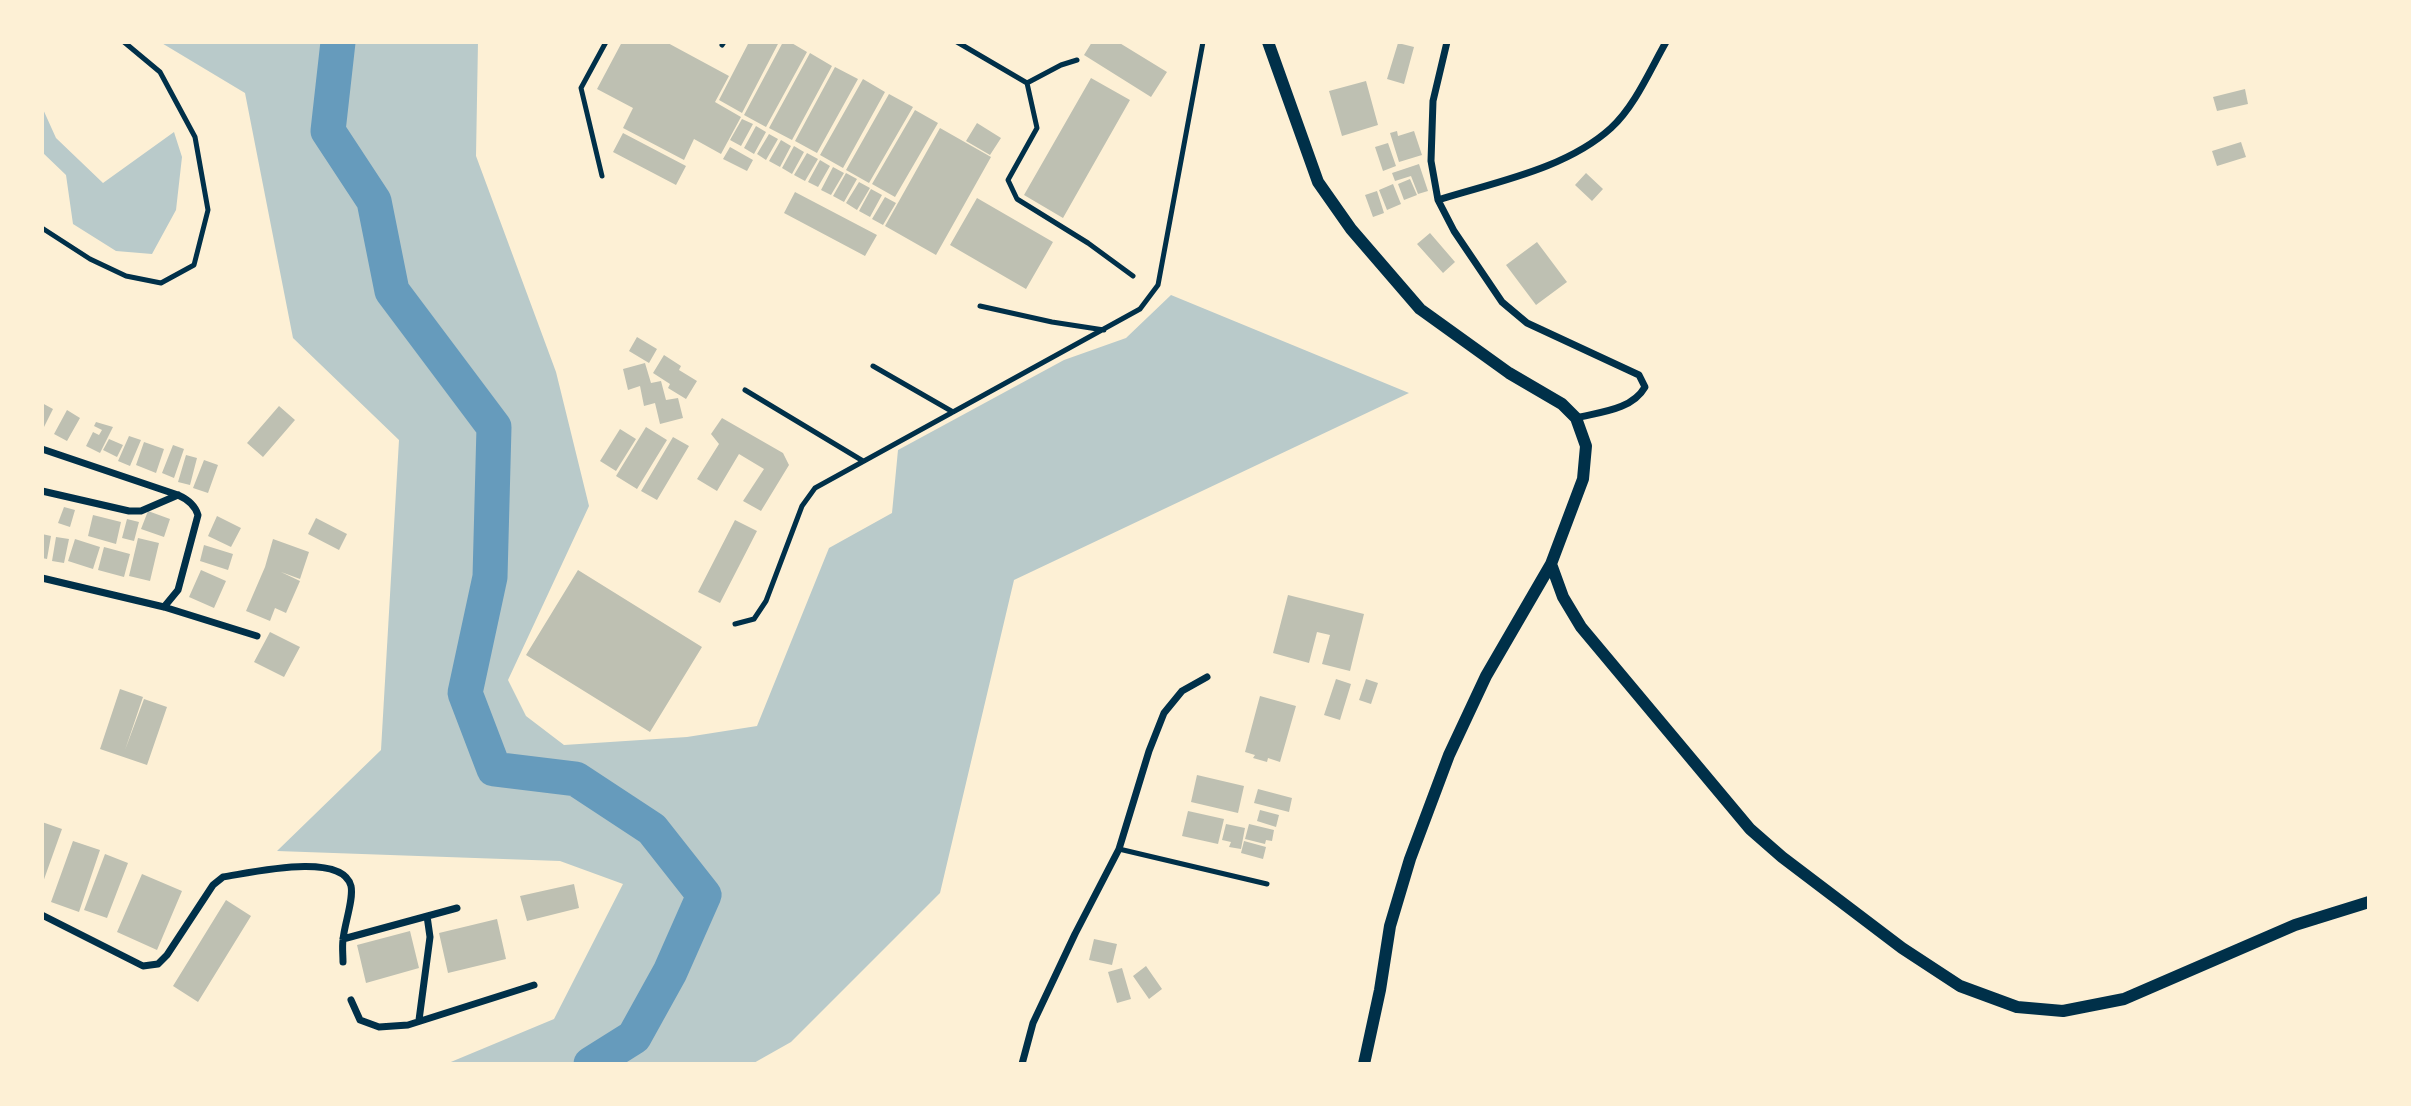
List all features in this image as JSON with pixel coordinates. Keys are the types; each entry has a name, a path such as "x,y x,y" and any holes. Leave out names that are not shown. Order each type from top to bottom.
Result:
{"street":[{"path":"1268,42 1318,182 1351,229 1420,309 1509,373 1562,404 1576,418 1586,446 1583,479 1551,564 1486,676 1449,755 1410,859 1390,926 1364,1064"},
{"path":"1447,42 1433,101 1432,161 1438,200 1454,231 1502,302 1527,323 1639,375 1644,387 1639,397 1631,403 1576,418"},
{"path":"1438,200 1561,161 1612,127 1633,99 1666,42"},
{"path":"42,449 178,495 191,504 198,515 178,590 164,607"},
{"path":"42,491 129,511 141,511 178,495"},
{"path":"1551,564 1563,597 1581,627 1750,829 1782,858 1902,948 1960,986 2017,1007 2063,1011 2124,999 2295,925 2369,902"},
{"path":"42,578 164,607 257,636"},
{"path":"1022,1064 1033,1023 1074,934 1119,849 1149,751 1164,713 1182,691 1207,677"},
{"path":"42,915 143,966 158,964 167,955 202,900 223,877 312,866 331,867 345,874 352,887 343,939 343,962"},
{"path":"343,939 457,908"},
{"path":"419,1020 430,937 427,916"},
{"path":"351,1000 360,1020 379,1027 408,1025 534,985"}],"lane":[{"path":"42,228 90,259 126,276 161,283 194,265 208,210 195,138 160,72 124,42"},
{"path":"602,176 581,88 606,42"},
{"path":"957,42 1027,83 1037,128 1008,180 1017,200 1088,243 1133,276"},
{"path":"735,624 754,619 766,601 802,506 816,488 1013,377 1060,356 1140,309 1158,285 1203,42"},
{"path":"1027,83 1061,65 1077,60"},
{"path":"980,306 1052,322 1105,330"},
{"path":"873,366 953,412"},
{"path":"745,390 863,461"},
{"path":"1119,849 1267,884"}],"shaded area":[{"path":"160,42 478,42 476,156 556,372 589,506 508,680 526,716 564,745 687,737 757,726 829,548 892,513 898,450 1064,360 1126,338 1171,295 1409,393 1014,580 940,893 791,1042 752,1064 446,1064 554,1019 623,884 560,861 277,851 381,750 399,440 293,338 245,93"},
{"path":"42,107 56,138 103,183 174,132 182,157 176,210 152,254 116,251 73,224 66,175 42,152"}],"building":[{"path":"622,42 666,42 729,76 715,102 741,117 721,154 694,139 684,160 623,128 633,108 597,89"},
{"path":"749,42 779,42 742,113 719,100"},
{"path":"783,42 790,42 807,52 766,127 744,115"},
{"path":"1092,42 1118,42 1167,72 1151,97 1084,55"},
{"path":"1398,43 1414,47 1404,84 1387,79"},
{"path":"810,53 832,66 792,140 769,128"},
{"path":"835,67 858,79 817,153 795,141"},
{"path":"1091,78 1130,100 1063,218 1024,195"},
{"path":"863,79 885,92 843,168 820,155"},
{"path":"1366,81 1378,125 1342,136 1329,91"},
{"path":"2245,89 2248,104 2217,111 2213,97"},
{"path":"889,94 913,107 869,183 846,170"},
{"path":"915,110 938,123 895,197 872,184"},
{"path":"742,119 753,124 741,146 730,140"},
{"path":"977,123 1001,138 990,155 966,141"},
{"path":"756,126 766,132 754,154 744,148"},
{"path":"940,128 991,157 936,255 885,226"},
{"path":"1397,131 1398,136 1414,131 1422,155 1399,162 1390,133"},
{"path":"623,133 686,166 676,185 613,152"},
{"path":"769,134 778,139 766,160 757,154"},
{"path":"781,140 791,146 780,167 769,161"},
{"path":"2241,142 2246,157 2217,166 2212,151"},
{"path":"1388,143 1396,166 1383,171 1375,147"},
{"path":"794,146 804,152 792,174 782,168"},
{"path":"730,147 753,160 747,171 723,159"},
{"path":"807,153 818,159 805,181 794,175"},
{"path":"820,160 830,166 818,187 808,182"},
{"path":"1419,164 1428,191 1418,194 1411,176 1395,181 1392,173"},
{"path":"833,167 844,173 831,195 821,190"},
{"path":"846,173 857,179 844,202 833,196"},
{"path":"1586,173 1603,189 1592,201 1575,185"},
{"path":"1410,179 1417,195 1404,200 1398,184"},
{"path":"859,182 870,188 857,210 846,203"},
{"path":"1393,184 1401,204 1387,210 1379,190"},
{"path":"871,189 882,195 870,217 859,211"},
{"path":"1377,191 1384,213 1373,217 1365,195"},
{"path":"795,192 877,235 865,256 784,213"},
{"path":"885,197 896,203 883,225 872,219"},
{"path":"977,198 1053,242 1026,289 950,245"},
{"path":"1430,233 1455,262 1443,273 1417,244"},
{"path":"1537,242 1567,282 1536,305 1506,265"},
{"path":"637,337 657,349 649,363 629,351"},
{"path":"664,355 681,366 679,370 697,381 686,399 668,388 670,384 653,373"},
{"path":"645,363 651,383 661,381 666,400 678,398 683,418 660,424 655,403 644,406 640,386 628,390 623,369"},
{"path":"42,403 53,409 42,431"},
{"path":"279,406 295,420 263,457 247,443"},
{"path":"67,410 80,418 67,441 54,434"},
{"path":"722,418 783,453 789,465 761,511 743,501 764,469 739,454 717,491 697,479 719,444 711,434"},
{"path":"96,422 113,427 100,453 86,446 93,432 99,435 102,430 94,426"},
{"path":"646,427 667,440 637,489 616,476"},
{"path":"620,429 636,439 616,471 600,461"},
{"path":"129,436 141,440 130,466 118,461"},
{"path":"673,437 689,446 657,500 641,491"},
{"path":"109,439 123,445 117,457 103,450"},
{"path":"144,442 164,449 156,473 136,465"},
{"path":"173,445 184,449 174,478 162,473"},
{"path":"186,455 197,458 190,485 178,482"},
{"path":"204,460 218,465 208,493 193,488"},
{"path":"64,507 75,510 70,527 58,523"},
{"path":"148,511 170,519 164,537 141,529"},
{"path":"93,515 121,522 116,544 88,536"},
{"path":"217,516 241,528 231,547 208,536"},
{"path":"316,518 347,534 339,550 308,534"},
{"path":"127,519 139,522 134,541 122,538"},
{"path":"735,520 757,531 720,603 698,592"},
{"path":"42,534 51,536 47,559 42,558"},
{"path":"56,537 69,539 64,563 52,561"},
{"path":"138,538 159,543 150,581 129,576"},
{"path":"75,539 100,547 93,569 68,561"},
{"path":"273,539 309,552 300,579 281,572 300,581 286,613 275,608 270,621 246,611 265,567"},
{"path":"204,545 233,554 228,570 200,561"},
{"path":"104,547 130,554 124,577 98,570"},
{"path":"201,570 226,581 214,608 189,597"},
{"path":"578,570 702,647 650,732 526,655"},
{"path":"1288,595 1364,614 1350,671 1322,664 1330,635 1317,632 1309,663 1273,653"},
{"path":"270,632 300,647 284,677 254,662"},
{"path":"1336,679 1351,684 1340,720 1324,715"},
{"path":"1366,679 1378,683 1371,704 1359,700"},
{"path":"120,689 143,697 125,750 144,699 167,707 147,765 100,749"},
{"path":"1260,696 1296,706 1280,762 1268,758 1267,762 1253,758 1255,755 1245,752"},
{"path":"1197,775 1244,786 1238,813 1191,802"},
{"path":"1258,789 1292,798 1289,812 1254,803"},
{"path":"1260,810 1279,815 1276,827 1257,821"},
{"path":"1188,811 1224,819 1218,844 1182,836"},
{"path":"42,822 62,829 42,885"},
{"path":"1226,824 1245,828 1241,849 1229,847 1231,842 1222,840"},
{"path":"1249,824 1274,830 1272,841 1266,840 1265,844 1245,839"},
{"path":"73,841 100,850 79,912 51,902"},
{"path":"1244,841 1266,847 1263,859 1241,853"},
{"path":"105,854 128,863 107,918 84,910"},
{"path":"142,874 182,891 157,950 117,932"},
{"path":"574,884 579,908 527,921 520,896"},
{"path":"226,900 251,916 198,1002 173,986"},
{"path":"497,919 506,959 448,973 439,933"},
{"path":"410,931 419,968 366,983 357,945"},
{"path":"1094,939 1117,944 1112,965 1089,960"},
{"path":"1146,966 1162,989 1149,999 1133,976"},
{"path":"1122,968 1131,999 1117,1003 1108,972"}],"waterway":[{"path":"338,42 328,131 374,201 392,291 494,427 490,577 465,693 494,769 576,779 652,829 704,895 670,972 634,1037 591,1064"}]}
